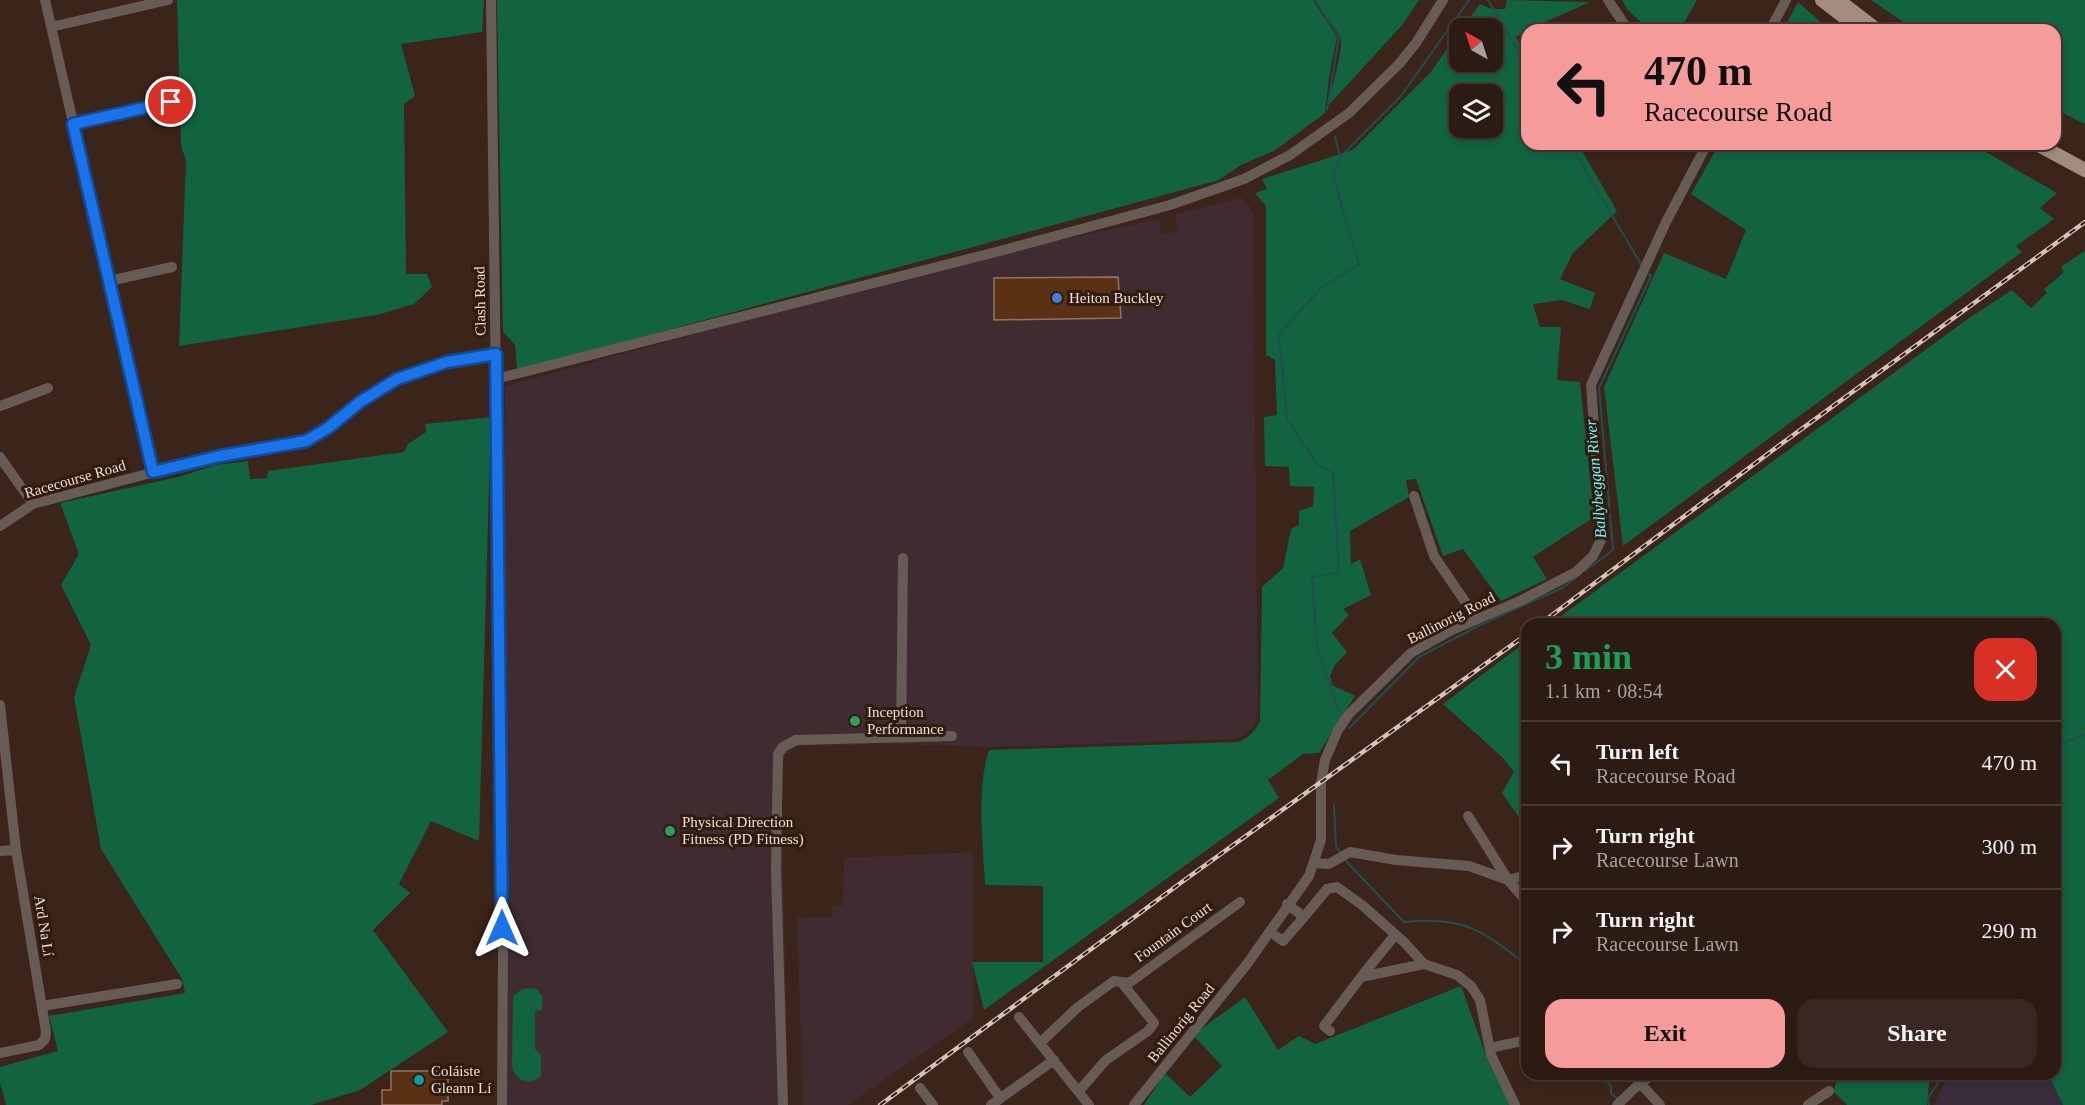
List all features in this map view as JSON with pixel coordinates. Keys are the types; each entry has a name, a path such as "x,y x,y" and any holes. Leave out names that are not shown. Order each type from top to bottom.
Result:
{"main road":[{"path":"1822,0 1853,24"},
{"path":"1838,0 1868,24"},
{"path":"2061,146 2085,160"},
{"path":"2048,150 2085,170"}],"street":[{"path":"45,0 153,472"},
{"path":"51,27 168,0"},
{"name":"Clash Road","path":"491,0 502,1105"},
{"path":"496,379 1007,249 1170,205 1236,183 1290,155 1349,113 1399,64 1416,43 1443,0"},
{"path":"1608,0 1624,24"},
{"path":"1773,24 1786,0"},
{"path":"73,124 171,102"},
{"name":"Ballinorig Road","path":"1134,1105 1247,964 1287,904 1309,876 1321,840 1321,783 1325,760 1341,726 1357,705 1411,653 1476,619 1522,600 1576,572 1593,556 1602,538 1591,386 1666,222 1704,150"},
{"path":"109,280 172,267"},
{"name":"Racecourse Road","path":"0,526 33,504 220,456 306,441 321,433 360,402 397,379 447,362 496,354"},
{"path":"0,405 48,388"},
{"path":"0,458 33,504"},
{"path":"1414,495 1434,556 1476,619"},
{"path":"901,738 903,558"},
{"name":"Ard Na Lí","path":"0,705 16,850 46,1032 45,1039 39,1045 0,1053"},
{"path":"783,1105 776,870 778,754 783,747 796,740 952,736"},
{"path":"1468,816 1508,880 1521,895"},
{"path":"0,851 16,850"},
{"path":"1314,863 1329,864 1350,852 1396,860 1470,866 1508,880 1521,877"},
{"path":"1276,936 1283,941 1327,889 1337,887 1362,905 1404,942 1424,964 1457,975 1471,986 1480,1000 1490,1048 1515,1105"},
{"name":"Fountain Court","path":"1040,1042 1078,1007 1114,981 1129,982 1240,902"},
{"path":"1287,904 1304,917"},
{"path":"1330,1031 1324,1026 1395,935"},
{"path":"1361,977 1424,964"},
{"path":"1079,1091 1106,1060 1148,1031 1154,1023 1122,983"},
{"path":"42,1006 177,984"},
{"path":"1019,1017 1088,1105"},
{"path":"1490,1048 1521,1041"},
{"path":"968,1052 1000,1098"},
{"path":"991,1105 1054,1060"},
{"path":"1636,1080 1660,1105"},
{"path":"1617,1105 1645,1080"},
{"path":"920,1088 933,1105"},
{"path":"1808,1105 1829,1090"}],"shaded area":[{"path":"1241,198 1250,207 1253,215 1258,717 1254,727 1236,739 991,747 893,744 797,746 785,756 781,770 788,1105 505,1105 505,386 941,267 1008,251 1159,219 1161,234 1177,232 1176,214"},
{"path":"973,852 973,1018 848,1105 803,1105 797,918 832,917 832,906 843,906 844,858"},
{"path":"1945,1080 2051,1080 2063,1105 1934,1105"}],"green space":[{"path":"177,0 484,0 482,32 401,44 415,96 404,104 406,274 427,274 432,287 414,304 377,315 179,346 186,160 181,146"},
{"path":"497,0 1313,0 1337,37 1325,113 1274,151 1241,165 1219,180 517,371 515,345 503,332"},
{"path":"1316,0 1419,0 1403,24 1327,107 1341,41"},
{"path":"1507,0 1590,2 1540,24 1521,24 1521,34 1516,37 1521,46 1521,150 1581,150 1617,211 1573,253 1560,279 1595,293 1590,309 1562,300 1533,304 1540,327 1561,327 1557,380 1580,382 1594,517 1533,557 1547,579 1501,601 1463,549 1443,556 1416,479 1406,480 1409,497 1350,531 1351,564 1360,559 1371,595 1343,609 1349,615 1332,633 1347,652 1335,665 1330,676 1332,685 1355,696 1319,753 1303,754 1268,780 1279,798 984,1010 972,962 1043,962 1043,886 985,885 981,799 989,750 1238,742 1251,734 1260,721 1262,587 1283,568 1291,529 1299,525 1299,511 1313,506 1314,487 1290,486 1289,467 1265,466 1264,417 1277,415 1275,360 1266,355 1266,206 1255,193 1267,189 1262,179 1353,150 1430,73 1449,46 1449,72 1503,72 1503,18 1470,18 1480,4 1491,9 1505,9"},
{"path":"1622,0 1697,0 1683,24 1643,24 1628,10"},
{"path":"1871,0 2085,0 2085,124 2061,112 2061,24 1906,24"},
{"path":"1798,2 1823,24 1786,24"},
{"path":"1716,150 1982,150 2057,193 2040,208 2054,219 2016,246 2022,252 1623,546 1604,387 1664,253 1726,279 1746,230 1691,194"},
{"path":"2085,251 2085,1105 2063,1105 2051,1080 2061,1080 2061,618 1558,618 1969,318 2012,290 2031,308 2047,293 2044,289 2063,273 2062,266"},
{"path":"491,417 479,841 431,821 399,884 410,893 373,930 448,1032 360,1090 311,1105 6,1105 0,1083 0,1067 58,1051 49,1016 185,993 182,979 101,849 74,697 91,645 61,585 79,554 60,503 178,477 216,465 248,461 250,479 267,478 268,471 404,452 408,444 426,432 425,424"},
{"path":"1521,646 1521,820 1502,793 1514,772 1502,757 1443,704"},
{"path":"1461,986 1488,1061 1510,1105 1144,1105 1165,1073 1190,1097 1222,1066 1193,1035 1245,997 1278,1050 1299,1036 1315,1044"},
{"path":"522,989 537,989 543,997 542,1010 535,1011 535,1049 541,1055 541,1076 528,1082 520,1079 512,1067 513,996"},
{"path":"1836,1080 1931,1080 1927,1105 1847,1105 1834,1092"}],"building":[{"name":"Heiton Buckley","path":"1118,277 1121,318 994,320 994,278"},
{"name":"Coláiste Gleann Lí","path":"391,1071 448,1071 448,1101 442,1101 442,1105 382,1105 382,1090 391,1090"}],"waterway":[{"path":"1315,0 1339,37 1327,109"},
{"path":"1340,157 1401,96 1469,0"},
{"name":"Ballybeggan River","path":"1488,0 1521,57"},
{"path":"1335,137 1340,157 1333,176 1359,265 1322,287 1279,334 1287,419 1317,464 1333,473 1339,573 1312,577 1317,647 1339,711"},
{"name":"Ballybeggan River","path":"1574,150 1642,266"},
{"name":"Ballybeggan River","path":"1585,571 1613,550 1599,388 1651,276 1649,274"},
{"name":"Ballybeggan River","path":"1349,728 1419,657 1480,625 1562,588 1576,578"},
{"path":"2061,744 2085,735"},
{"name":"Ballybeggan River","path":"1334,805 1336,846 1341,854"},
{"name":"Ballybeggan River","path":"1344,859 1404,922 1442,921 1471,928 1484,934 1521,961"},
{"name":"Ballybeggan River","path":"1606,1080 1611,1086 1611,1093 1619,1100"},
{"path":"1929,1105 1928,1098 1940,1080"}],"railway":[{"path":"1548,618 2085,222"},
{"path":"880,1105 1186,879 1521,638"}],"place":[{"name":"Heiton Buckley","path":"1057,298"},
{"name":"Inception Performance","path":"855,721"},
{"name":"Physical Direction Fitness (PD Fitness)","path":"670,831"},
{"name":"Coláiste Gleann Lí","path":"419,1080"}],"route":[{"path":"171,102 73,124 153,472 220,456 306,441 328,428 360,402 397,379 447,362 496,354 502,928"}]}
